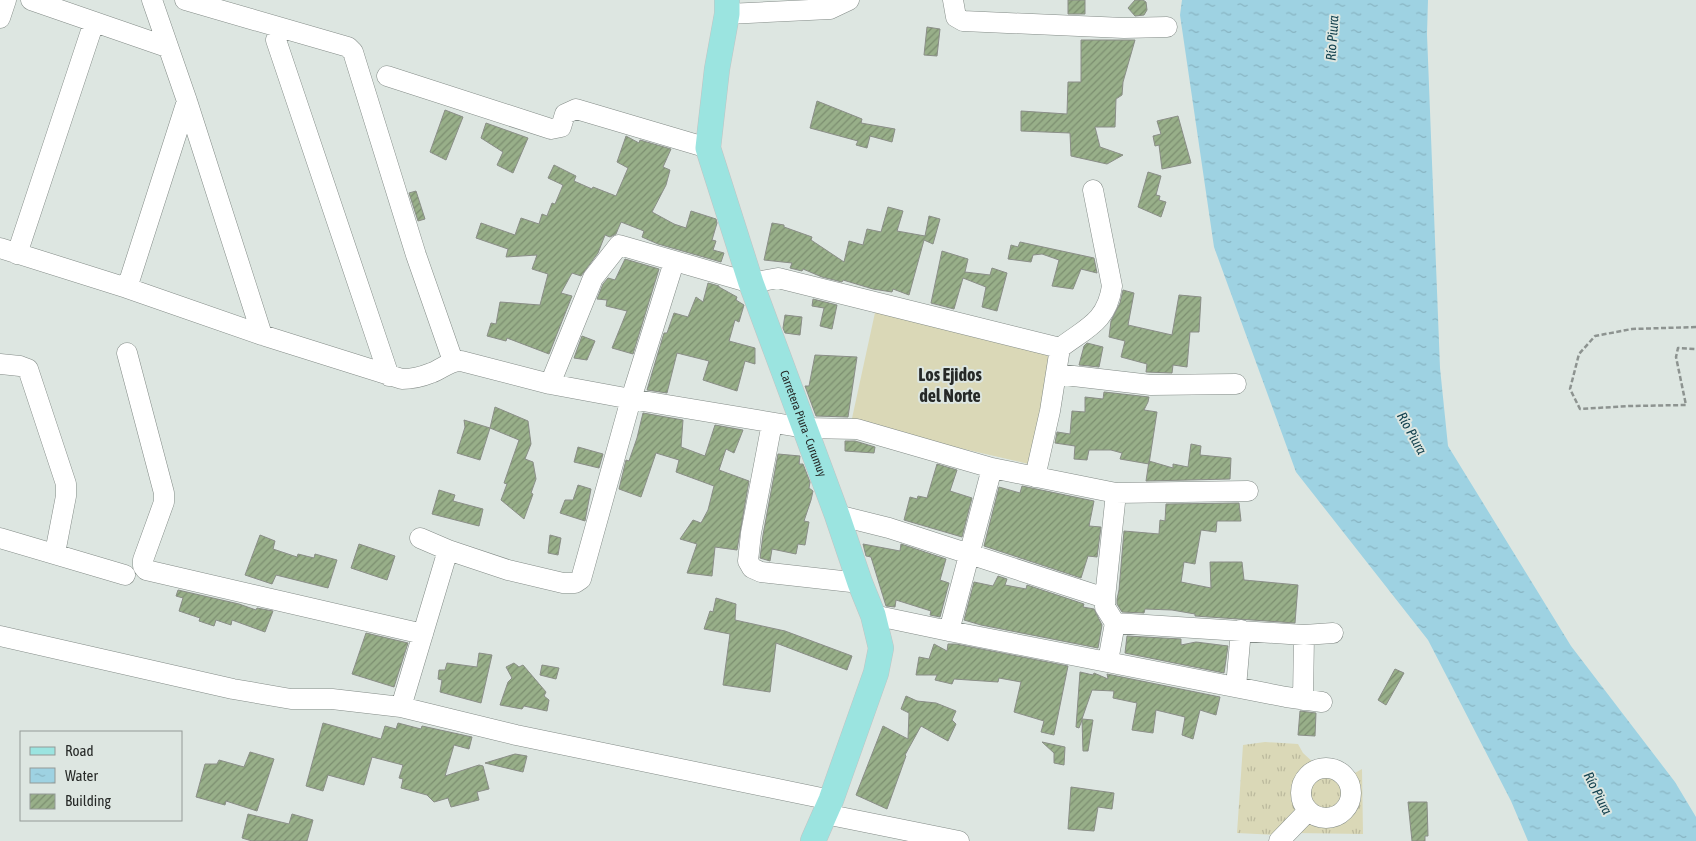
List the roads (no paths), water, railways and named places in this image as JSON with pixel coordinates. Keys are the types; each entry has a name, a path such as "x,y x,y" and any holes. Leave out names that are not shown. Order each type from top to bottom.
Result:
{"main road":[{"name":"Carretera Piura - Curumuy","path":"727,7 716,68 708,148 751,284 873,615 881,648 880,661 828,807 813,841"}],"street":[{"path":"0,18 6,0"},
{"path":"31,0 167,47"},
{"path":"152,0 187,100 262,334"},
{"path":"185,0 348,47 353,52 416,255 453,361"},
{"path":"727,7 830,8 849,0"},
{"path":"952,0 956,17 963,21 1115,28 1167,27"},
{"path":"94,22 8,251 128,288 388,376 402,379 413,378 432,372 453,361 461,360 550,384 630,399 805,428 857,429 992,468 1116,493 1248,491"},
{"path":"276,40 388,376"},
{"path":"387,76 551,129 561,127 565,114 576,109 708,148"},
{"path":"128,288 187,100"},
{"path":"1035,477 1050,410 1060,348 1100,319 1110,300 1112,286 1093,190"},
{"path":"550,384 593,278 619,245 751,284 778,278 1060,348"},
{"path":"420,538 448,550 508,570 563,583 575,583 581,579 630,399 674,262"},
{"path":"127,353 164,493 164,502 143,560 143,566 146,570 423,634"},
{"path":"0,364 20,366 28,370 66,484 66,496 55,553"},
{"path":"1056,374 1151,385 1236,384"},
{"path":"772,423 751,533 748,560 752,568 760,572 860,583"},
{"path":"949,631 992,468"},
{"path":"1108,662 1115,623 1105,607 1105,598 1116,493"},
{"path":"837,515 889,528 970,556 1105,598"},
{"path":"0,538 124,574"},
{"path":"401,707 448,550"},
{"path":"873,615 1313,701 1304,635"},
{"path":"1115,623 1304,635 1334,633"},
{"path":"1236,687 1242,630"},
{"path":"0,636 281,697 332,699 401,707 828,807 959,841"},
{"path":"1279,841 1308,811"}],"water":[{"name":"Río Piura","path":"1182,0 1428,0 1427,34 1440,368 1448,446 1571,646 1675,782 1696,817 1696,841 1528,841 1511,801 1428,640 1296,472 1214,247 1180,15"}],"district":[{"name":"Los Ejidos del Norte","path":"950,384"}]}
